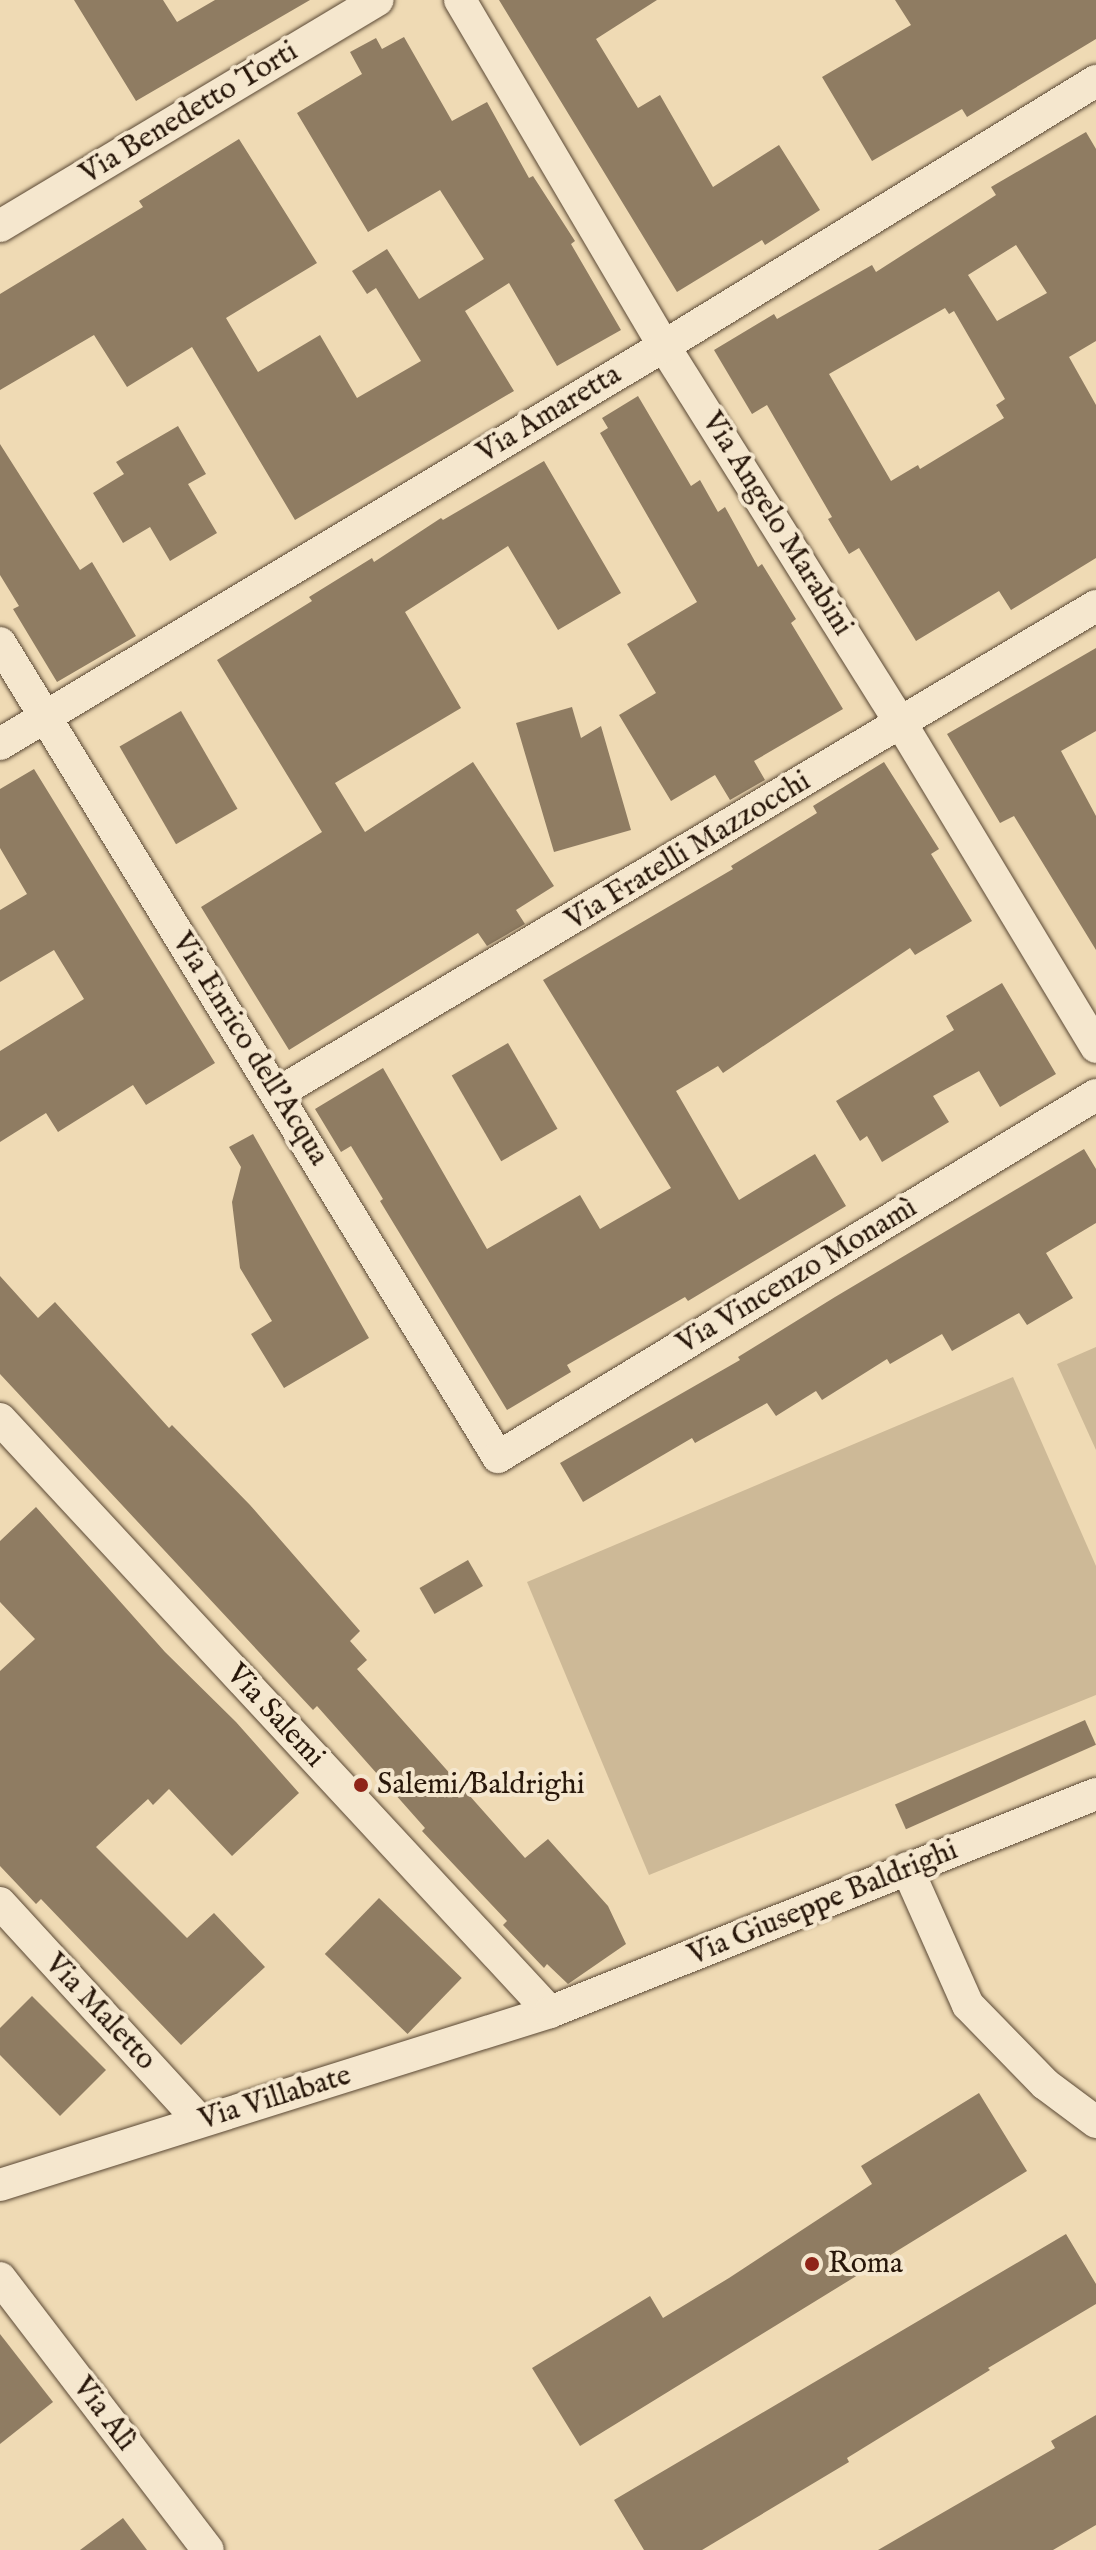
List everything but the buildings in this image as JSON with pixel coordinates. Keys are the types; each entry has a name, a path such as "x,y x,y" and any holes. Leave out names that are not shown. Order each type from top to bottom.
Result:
{"street":[{"name":"Via Benedetto Torti","path":"0,226 378,0"},
{"name":"Via Angelo Marabini","path":"460,0 664,346 902,725 1096,1047"},
{"name":"Via Amaretta","path":"0,744 664,346 1096,81"},
{"name":"Via Fratelli Mazzocchi","path":"278,1093 902,725 1096,606"},
{"name":"Via Enrico dell'Acqua","path":"0,643 498,1457"},
{"name":"Via Vincenzo Monamì","path":"498,1457 1096,1095"},
{"name":"Via Salemi","path":"0,1419 550,2012"},
{"name":"Via Giuseppe Baldrighi","path":"550,2012 1096,1794"},
{"path":"907,1868 968,2005 1045,2084 1096,2122"},
{"name":"Via Maletto","path":"0,1903 200,2121"},
{"name":"Via Villabate","path":"0,2185 550,2012"},
{"name":"Via Alì","path":"0,2278 208,2550"}],"shaded area":[{"path":"1096,1347 1096,1450 1057,1364"},
{"path":"1013,1377 1096,1566 1096,1695 649,1875 527,1582"}],"place":[{"name":"Salemi/Baldrighi","path":"361,1785"},
{"name":"Roma","path":"812,2264"}]}
